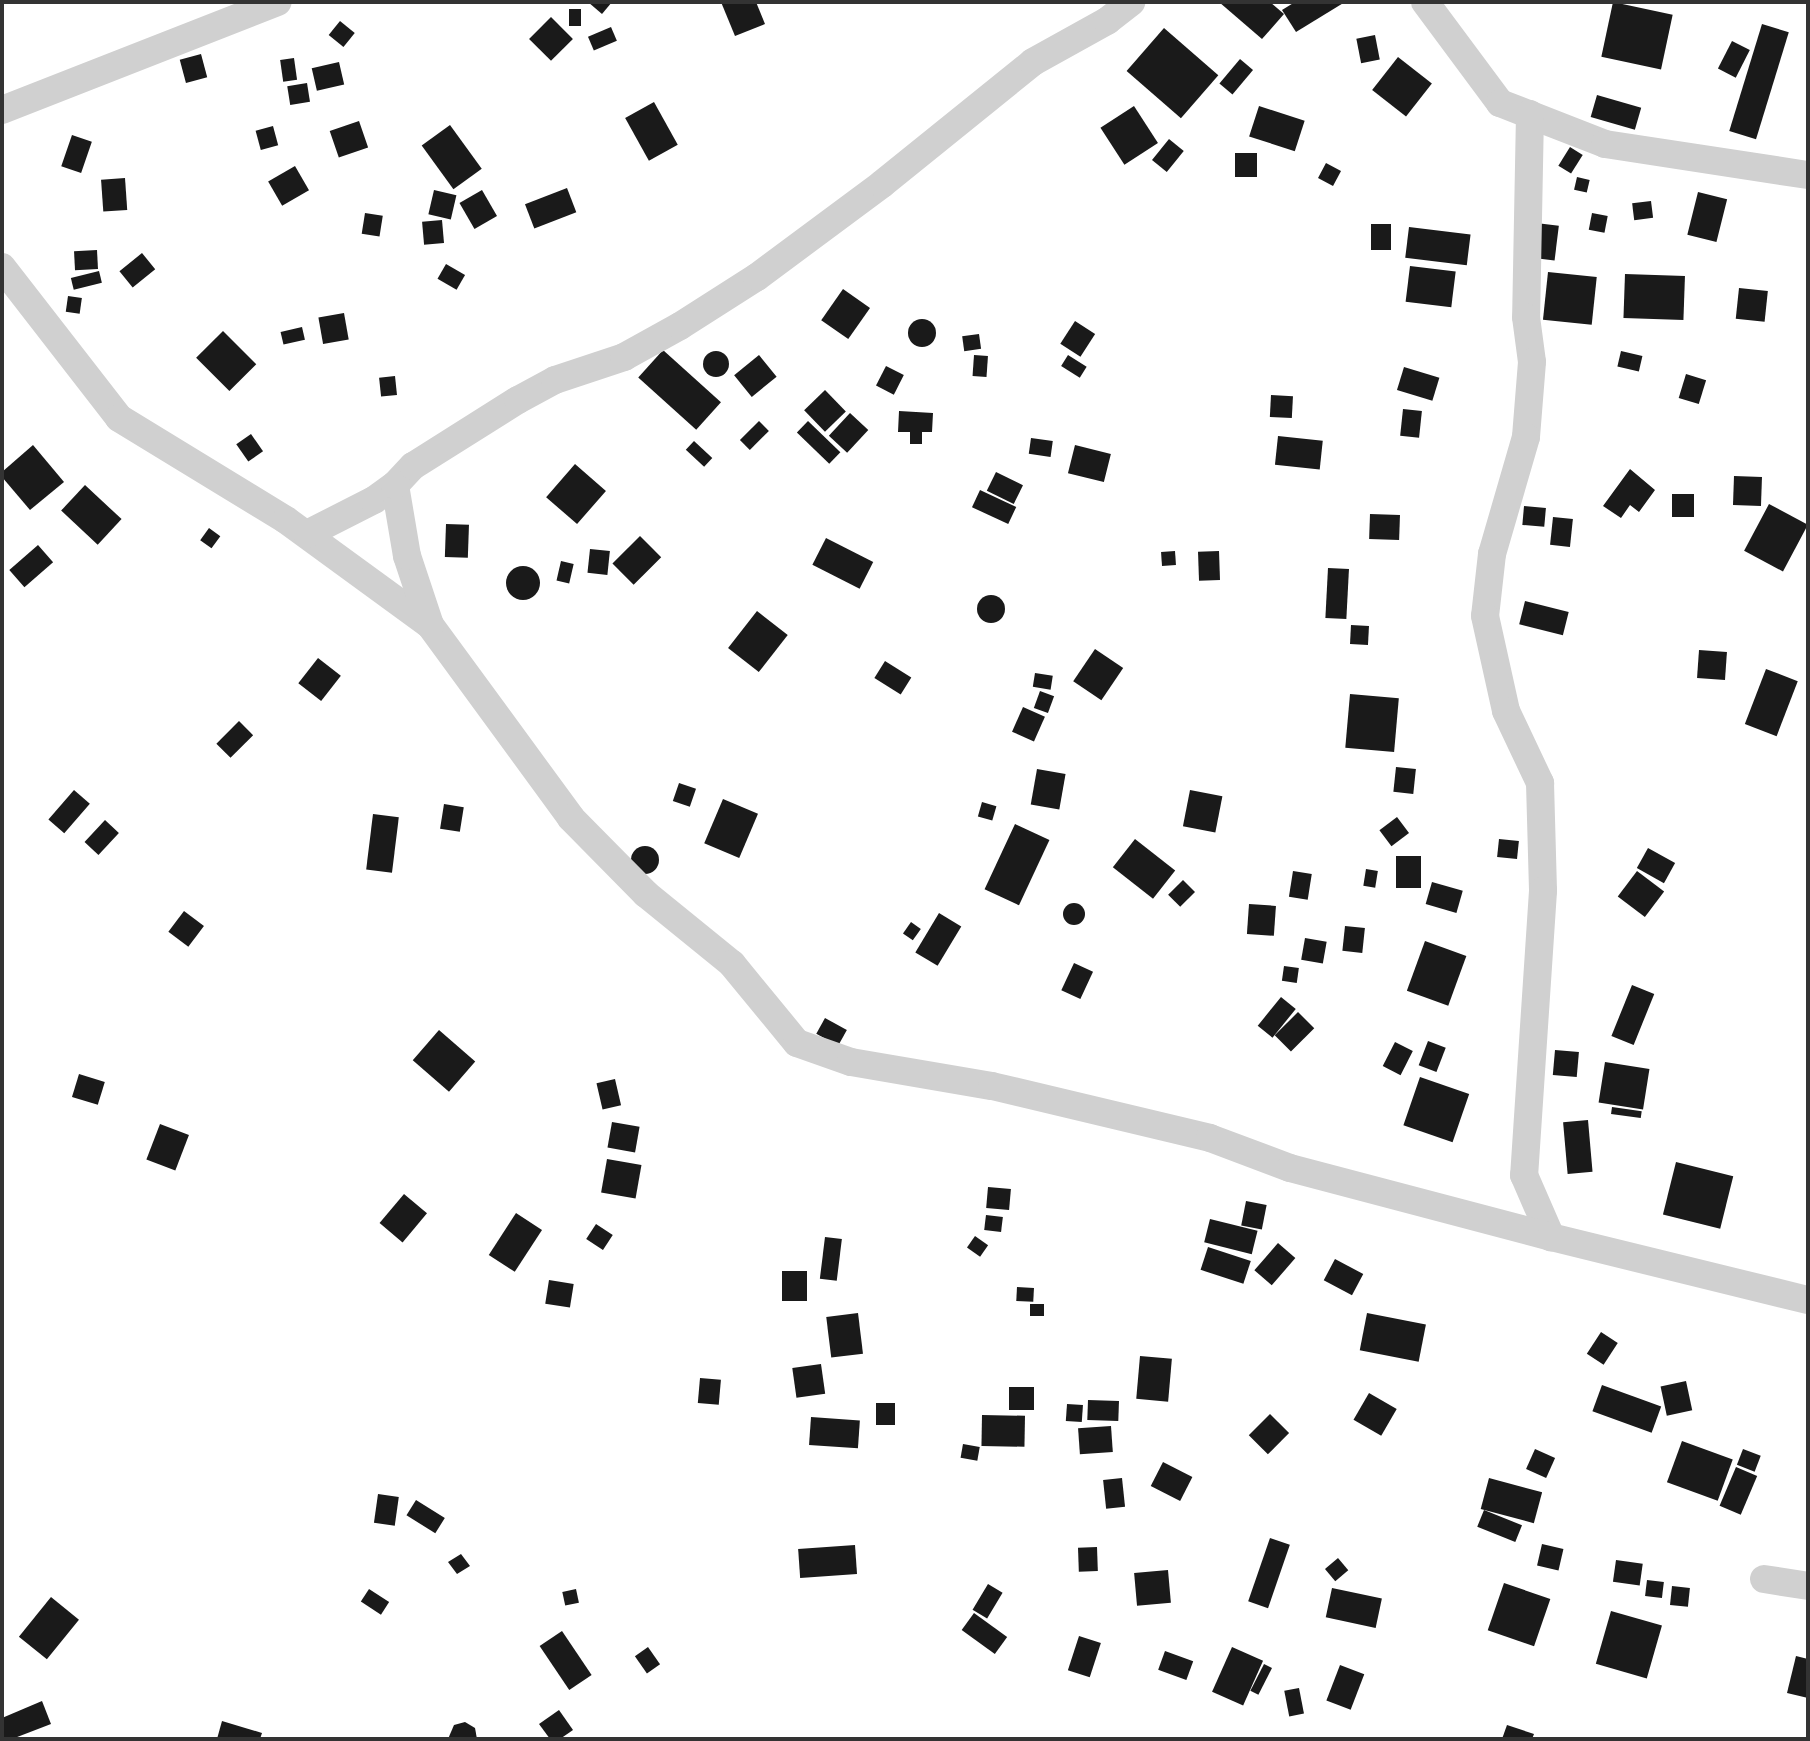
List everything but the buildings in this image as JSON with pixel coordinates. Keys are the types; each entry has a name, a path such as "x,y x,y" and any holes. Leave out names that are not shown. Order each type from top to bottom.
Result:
{"street":[{"path":"2,110 278,2"},
{"path":"307,534 374,500 395,485 414,466 518,400 555,380 624,357 757,277 882,184 1033,62 1107,20 1130,2"},
{"path":"1425,2 1500,103 1605,144 1808,175"},
{"path":"1530,114 1527,317 1532,362 1526,437 1492,555 1485,616 1506,711 1540,783 1543,891 1524,1175 1551,1237"},
{"path":"2,267 120,418 307,534 430,625"},
{"path":"395,485 407,556 430,625 570,818 646,894 732,964 797,1043 851,1062 992,1086 1210,1138 1290,1168 1551,1237 1808,1300"},
{"path":"1764,1579 1808,1586"}]}
